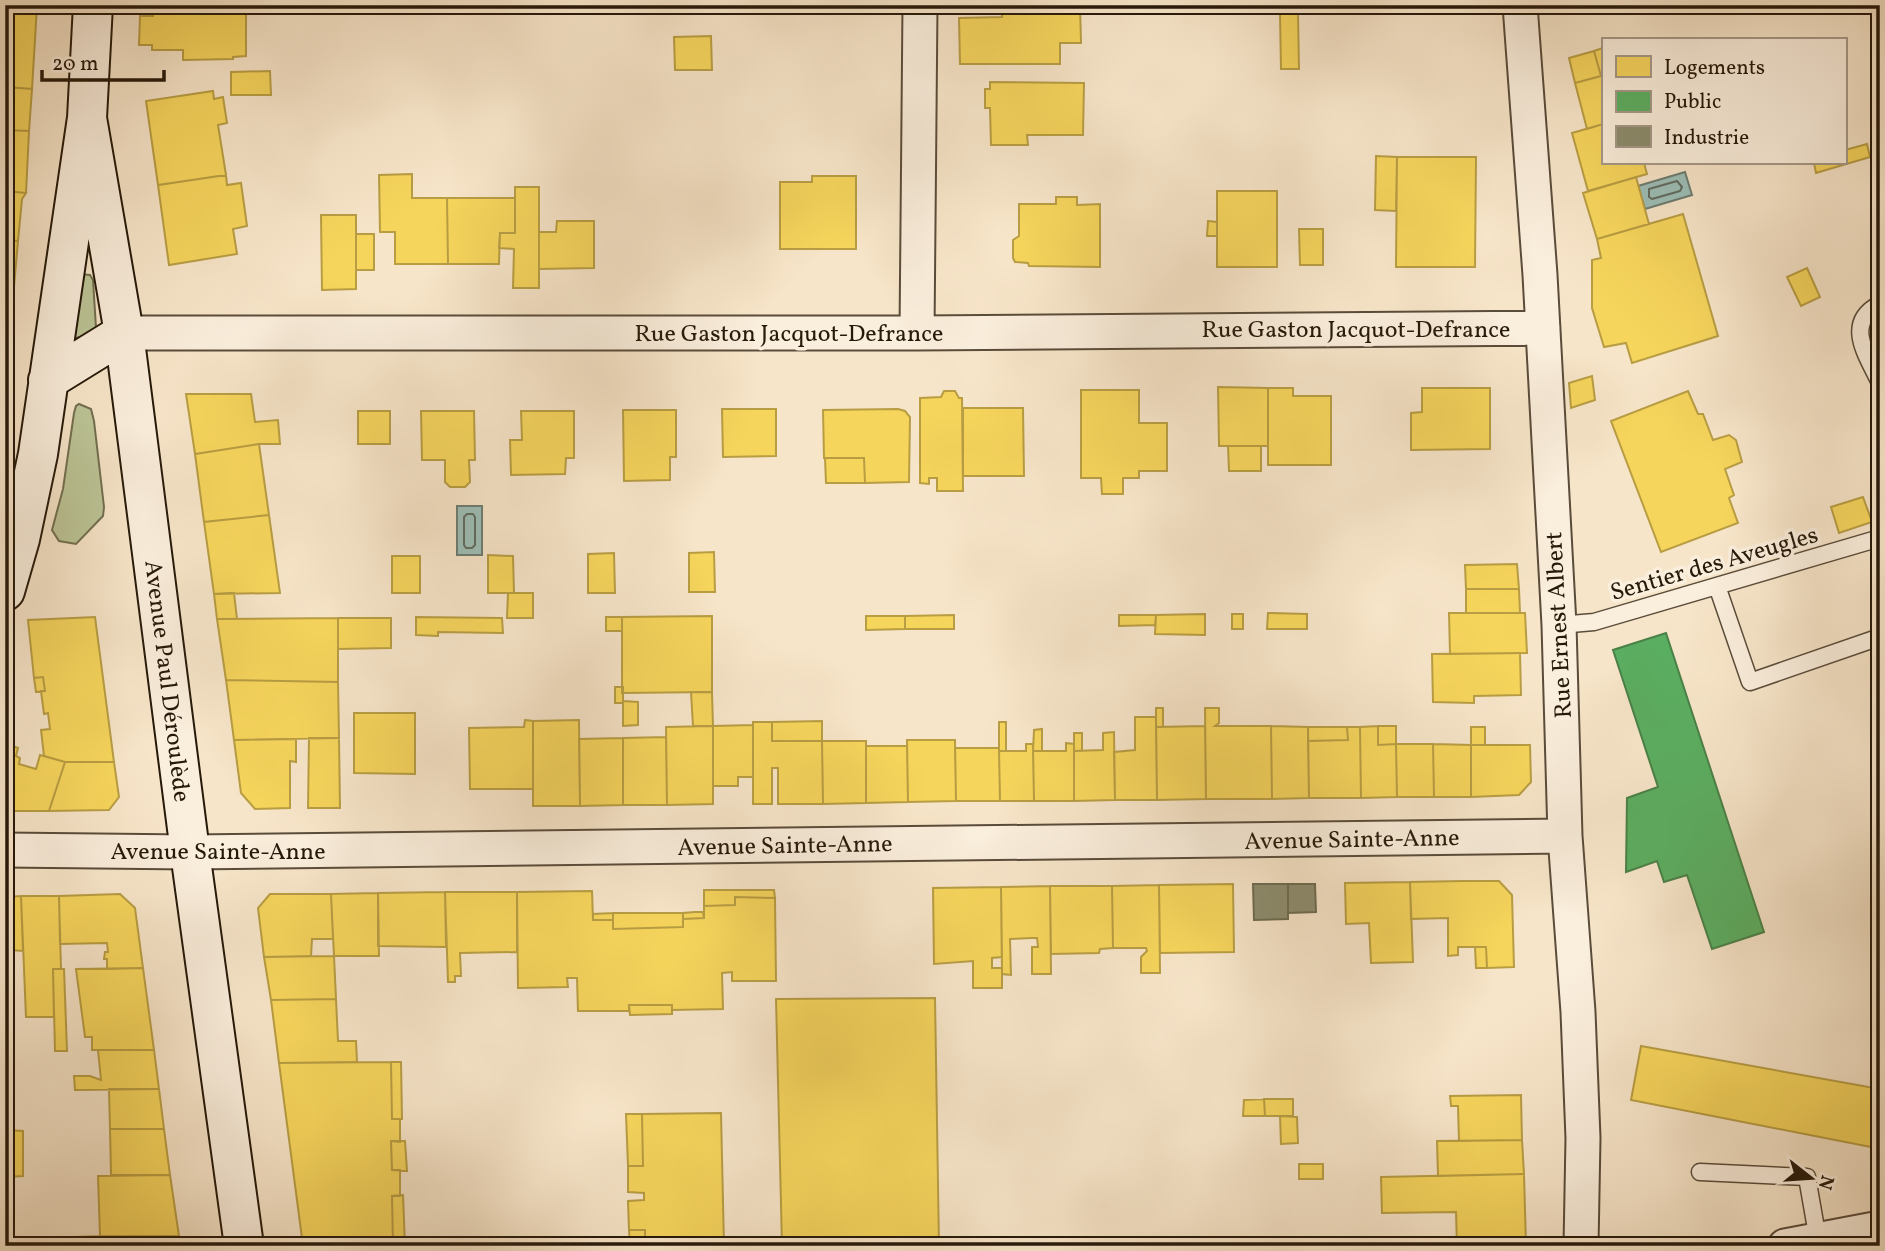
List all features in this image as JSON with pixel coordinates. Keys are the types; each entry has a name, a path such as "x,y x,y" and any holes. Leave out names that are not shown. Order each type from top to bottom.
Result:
{"main road":[{"name":"Avenue Paul Déroulède","path":"5,591 20,539 38,454 87,118 93,5"},
{"name":"Avenue Paul Déroulède","path":"87,118 124,333 190,852 244,1246"},
{"path":"48,380 124,333"}],"street":[{"path":"917,333 920,5"},
{"name":"Rue Ernest Albert","path":"1520,5 1543,328 1559,625 1565,836 1579,1025 1583,1138 1581,1246"},
{"name":"Rue Gaston Jacquot-Defrance","path":"124,333 917,333 1543,328"},
{"name":"Avenue Sainte-Anne","path":"5,850 190,852 1565,836"},
{"path":"1785,1246 1880,1228"}],"lane":[{"path":"1880,304 1868,310 1860,325 1859,338 1880,383"},
{"name":"Sentier des Aveugles","path":"1559,625 1594,622 1880,538"},
{"path":"1717,586 1750,682 1880,637"},
{"path":"1700,1172 1807,1177 1818,1240"}],"green space":[{"path":"80,274 90,275 93,280 96,328 95,333 76,338 72,336"},
{"path":"79,404 91,409 94,421 104,507 103,516 76,544 59,541 52,530 63,489 74,413"}],"water":[{"path":"1685,172 1692,195 1645,209 1638,186"},
{"path":"457,506 482,506 482,555 457,555"}],"building: Logements":[{"path":"5,5 37,6 32,89 5,87"},
{"path":"153,5 234,5 234,13 246,13 246,56 233,59 183,60 183,50 152,50 152,45 139,45 140,16 153,16"},
{"path":"1002,5 1080,5 1081,43 1060,43 1060,64 960,64 959,18 1002,17"},
{"path":"1298,13 1299,69 1281,69 1280,14"},
{"path":"711,36 712,70 675,70 674,37"},
{"path":"1602,48 1602,124 1587,129 1575,83 1601,76 1594,51"},
{"path":"1594,51 1601,76 1575,83 1569,58"},
{"path":"270,71 271,95 231,95 231,72"},
{"path":"990,82 1084,83 1083,135 1027,135 1028,145 991,145 990,108 985,108 985,89 990,89"},
{"path":"5,87 32,89 29,131 5,130"},
{"path":"213,91 214,99 223,97 227,123 218,125 226,175 158,185 146,101"},
{"path":"1602,124 1602,164 1644,164 1647,174 1588,191 1572,133"},
{"path":"5,130 29,131 26,193 5,191"},
{"path":"1867,144 1870,157 1816,173 1814,164 1846,164 1846,150"},
{"path":"1376,156 1397,157 1396,211 1375,210"},
{"path":"1397,157 1476,157 1475,267 1396,267"},
{"path":"412,174 412,198 447,198 448,264 395,264 395,232 380,232 379,175"},
{"path":"226,175 227,185 241,183 247,226 233,229 237,254 169,265 158,185"},
{"path":"812,176 856,176 856,249 780,249 780,182 812,182"},
{"path":"1636,177 1649,224 1597,239 1583,193"},
{"path":"515,187 539,187 539,288 513,288 514,249 499,248 500,233 515,233"},
{"path":"5,191 26,193 22,199 18,241 5,240"},
{"path":"1217,191 1277,191 1277,267 1217,267"},
{"path":"1056,197 1077,197 1077,205 1100,204 1100,267 1029,266 1028,263 1015,262 1013,240 1019,236 1019,204 1056,204"},
{"path":"447,198 515,198 515,233 500,233 499,264 448,264"},
{"path":"1683,214 1718,336 1632,363 1626,343 1604,347 1592,308 1592,260 1601,258 1597,239"},
{"path":"321,215 356,215 356,289 322,290"},
{"path":"557,221 594,221 594,268 539,269 539,232 556,232"},
{"path":"1208,221 1217,222 1217,236 1207,236"},
{"path":"1299,229 1323,229 1323,265 1300,265"},
{"path":"356,234 374,234 374,270 356,270"},
{"path":"5,240 18,241 8,355 5,355"},
{"path":"1807,268 1820,297 1801,306 1787,277"},
{"path":"1592,376 1595,400 1571,408 1569,383"},
{"path":"1218,387 1268,388 1268,446 1219,446"},
{"path":"1268,388 1293,388 1293,396 1331,396 1331,465 1268,465"},
{"path":"1422,388 1490,388 1490,449 1411,450 1411,413 1422,412"},
{"path":"1081,390 1139,390 1139,423 1167,423 1167,471 1139,471 1139,478 1123,478 1123,494 1102,494 1101,478 1081,478"},
{"path":"944,391 955,391 959,398 962,398 963,491 937,491 937,478 929,478 929,484 920,483 920,398 941,397"},
{"path":"1688,391 1698,414 1703,414 1713,440 1729,435 1736,440 1742,462 1725,469 1734,495 1729,498 1738,523 1661,552 1611,421"},
{"path":"186,394 251,394 255,422 278,420 280,444 259,444 195,454"},
{"path":"963,408 1023,408 1024,476 963,476"},
{"path":"722,409 776,409 776,456 723,457"},
{"path":"623,410 676,410 676,457 670,457 670,480 624,481"},
{"path":"823,410 905,411 910,417 909,482 865,483 864,458 824,458"},
{"path":"358,411 390,411 390,444 358,444"},
{"path":"421,411 474,411 475,460 469,460 470,482 465,487 450,487 445,482 445,460 422,460"},
{"path":"521,411 574,411 574,458 566,458 565,474 511,475 510,440 522,440"},
{"path":"259,444 269,515 204,522 195,454"},
{"path":"1228,446 1261,446 1261,471 1229,471"},
{"path":"825,458 864,458 865,483 826,483"},
{"path":"1863,497 1872,522 1839,533 1831,507"},
{"path":"269,515 280,593 214,594 204,522"},
{"path":"714,552 715,592 689,592 689,553"},
{"path":"614,553 615,593 588,593 588,554"},
{"path":"488,555 513,556 514,593 488,593"},
{"path":"392,556 420,556 420,593 392,593"},
{"path":"1517,564 1519,589 1466,589 1465,565"},
{"path":"1466,589 1519,589 1520,613 1466,613"},
{"path":"234,593 237,619 217,619 214,594"},
{"path":"508,593 533,593 533,618 507,618"},
{"path":"1268,613 1307,614 1307,629 1267,629"},
{"path":"1449,613 1525,613 1527,653 1450,654"},
{"path":"1205,614 1205,635 1155,634 1156,615"},
{"path":"1232,614 1243,614 1243,629 1232,629"},
{"path":"954,615 954,629 905,629 905,616"},
{"path":"1119,615 1156,615 1155,625 1119,626"},
{"path":"712,616 712,692 622,693 622,617"},
{"path":"866,616 905,616 905,629 866,630"},
{"path":"95,617 114,762 65,762 44,756 41,730 50,729 48,713 44,714 41,691 45,691 43,677 34,678 28,620"},
{"path":"416,617 502,618 503,633 438,632 438,636 416,635"},
{"path":"606,617 622,617 622,631 606,631"},
{"path":"338,618 391,618 391,648 338,649"},
{"path":"338,618 338,682 226,680 217,619"},
{"path":"1520,653 1521,695 1474,696 1474,703 1433,702 1432,654"},
{"path":"43,677 45,691 36,692 34,678"},
{"path":"226,680 338,682 339,738 234,740"},
{"path":"615,687 623,687 623,703 615,703"},
{"path":"691,692 712,692 713,726 693,726"},
{"path":"623,701 638,702 638,725 623,726"},
{"path":"1156,708 1163,708 1163,727 1156,727"},
{"path":"1205,708 1219,708 1219,723 1215,726 1271,726 1272,799 1206,799"},
{"path":"354,713 415,713 415,774 354,773"},
{"path":"1135,717 1156,717 1157,800 1115,800 1114,752 1135,750"},
{"path":"525,720 533,721 533,789 470,789 469,728 524,727"},
{"path":"579,720 580,806 533,806 533,721"},
{"path":"822,721 822,741 772,741 772,722"},
{"path":"753,722 772,722 772,741 822,741 823,804 778,804 778,768 772,768 772,804 753,804"},
{"path":"999,722 1006,722 1006,751 999,751"},
{"path":"753,725 753,777 738,777 738,786 713,786 713,726"},
{"path":"713,726 713,804 667,805 666,727"},
{"path":"1205,726 1206,799 1157,800 1156,727"},
{"path":"1271,726 1308,727 1309,798 1272,799"},
{"path":"1378,726 1378,745 1396,744 1397,797 1361,798 1360,727"},
{"path":"1378,726 1396,726 1396,744 1378,745"},
{"path":"1308,727 1347,727 1348,740 1308,741"},
{"path":"1347,727 1360,727 1361,798 1309,798 1308,741 1348,740"},
{"path":"1471,727 1485,727 1485,745 1471,745"},
{"path":"1042,729 1042,751 1033,751 1034,730"},
{"path":"1114,732 1115,800 1074,801 1074,751 1103,750 1103,733"},
{"path":"1074,733 1082,733 1082,751 1074,751"},
{"path":"666,737 667,805 623,805 623,738"},
{"path":"309,738 339,738 340,808 308,808"},
{"path":"623,738 623,805 580,806 579,739"},
{"path":"296,739 296,762 290,761 290,808 255,809 241,793 234,740"},
{"path":"907,740 955,740 956,801 908,802"},
{"path":"822,741 866,741 866,803 823,804"},
{"path":"1066,743 1074,744 1074,801 1034,801 1033,751 1066,751"},
{"path":"5,744 18,748 16,756 20,758 19,764 36,769 40,755 65,762 49,811 5,811"},
{"path":"1026,744 1033,744 1034,801 1000,801 999,751 1026,751"},
{"path":"1396,744 1433,744 1434,797 1397,797"},
{"path":"1433,744 1471,745 1471,797 1434,797"},
{"path":"1471,745 1530,745 1531,782 1519,795 1471,797"},
{"path":"866,746 907,746 908,802 866,803"},
{"path":"955,748 999,748 1000,801 956,801"},
{"path":"65,762 114,762 119,797 109,810 49,811"},
{"path":"1499,881 1512,895 1514,967 1487,968 1486,947 1458,947 1458,955 1448,956 1448,918 1411,919 1410,882"},
{"path":"1410,882 1413,962 1371,963 1369,923 1346,924 1345,883"},
{"path":"1233,884 1234,952 1160,953 1159,885"},
{"path":"1159,885 1160,973 1141,973 1141,957 1147,951 1146,948 1113,948 1112,886"},
{"path":"1050,886 1051,974 1032,974 1032,947 1038,947 1037,938 1032,938 1010,939 1011,975 1002,974 1001,887"},
{"path":"1050,886 1112,886 1113,948 1100,949 1099,953 1051,954"},
{"path":"1001,887 1002,957 992,958 992,968 1002,968 1002,988 973,988 973,961 934,964 933,888"},
{"path":"704,890 774,890 775,898 735,897 735,905 704,906"},
{"path":"592,891 593,920 613,920 613,929 683,927 683,919 704,918 704,906 735,905 735,897 775,898 776,981 732,981 732,972 722,973 723,1009 672,1010 672,1005 629,1005 629,1011 578,1011 577,978 567,978 568,987 518,988 517,892"},
{"path":"445,892 517,892 517,952 460,953 461,976 455,976 455,982 448,982"},
{"path":"445,892 446,947 378,946 378,893"},
{"path":"378,893 379,956 334,956 331,894"},
{"path":"120,894 135,908 143,968 107,969 107,959 104,959 105,952 108,952 107,943 60,944 59,896"},
{"path":"270,894 331,894 333,939 312,939 311,956 264,957 258,908"},
{"path":"21,896 59,896 61,969 53,969 54,1017 26,1017"},
{"path":"21,896 23,951 10,950 10,970 5,970 5,897"},
{"path":"703,912 704,918 683,919 683,913"},
{"path":"613,913 613,920 593,920 593,914"},
{"path":"613,913 683,913 683,927 613,929"},
{"path":"1475,947 1486,947 1487,968 1476,968"},
{"path":"334,956 336,999 271,1000 264,957"},
{"path":"143,968 154,1050 92,1050 92,1037 85,1037 76,969"},
{"path":"53,969 64,969 67,1051 55,1051"},
{"path":"935,998 939,1246 782,1246 776,999"},
{"path":"336,999 338,1041 356,1041 357,1062 279,1063 271,1000"},
{"path":"629,1005 672,1005 672,1014 630,1015"},
{"path":"1641,1046 1880,1089 1880,1142 1876,1141 1876,1148 1631,1100"},
{"path":"98,1050 154,1050 159,1089 75,1090 74,1076 90,1076 101,1080"},
{"path":"391,1062 401,1062 402,1119 392,1119"},
{"path":"391,1062 392,1119 400,1119 400,1142 391,1141 392,1170 400,1170 400,1196 392,1196 393,1246 303,1246 279,1063"},
{"path":"109,1089 159,1089 164,1129 110,1129"},
{"path":"1521,1095 1522,1140 1459,1141 1458,1106 1451,1106 1450,1096"},
{"path":"1264,1099 1293,1099 1293,1116 1265,1116"},
{"path":"1264,1099 1265,1116 1243,1116 1244,1100"},
{"path":"721,1113 724,1246 645,1246 645,1230 629,1230 628,1201 644,1200 644,1193 628,1192 628,1166 643,1166 642,1114"},
{"path":"626,1114 642,1114 643,1166 628,1166"},
{"path":"1280,1116 1297,1117 1298,1143 1281,1144"},
{"path":"110,1129 164,1129 170,1175 111,1175"},
{"path":"7,1130 8,1177 5,1177"},
{"path":"7,1130 23,1131 23,1176 8,1177"},
{"path":"1522,1140 1524,1174 1438,1176 1437,1141"},
{"path":"391,1141 405,1141 407,1171 392,1170"},
{"path":"1299,1164 1323,1164 1323,1179 1299,1179"},
{"path":"1524,1174 1526,1246 1457,1246 1456,1212 1382,1213 1381,1177"},
{"path":"170,1175 179,1236 100,1236 98,1176"},
{"path":"403,1195 405,1246 393,1246 392,1196"},
{"path":"629,1230 645,1230 645,1246 630,1246"},
{"path":"100,1236 179,1236 180,1246 100,1246"},
{"path":"100,1236 100,1246 75,1246 75,1237"}],"building: Public":[{"path":"1666,633 1764,932 1712,949 1687,875 1664,882 1657,861 1626,872 1627,798 1658,787 1613,650"}],"building: Industrie":[{"path":"1253,884 1288,884 1288,919 1254,920"},
{"path":"1288,884 1315,884 1316,912 1288,913"}]}
